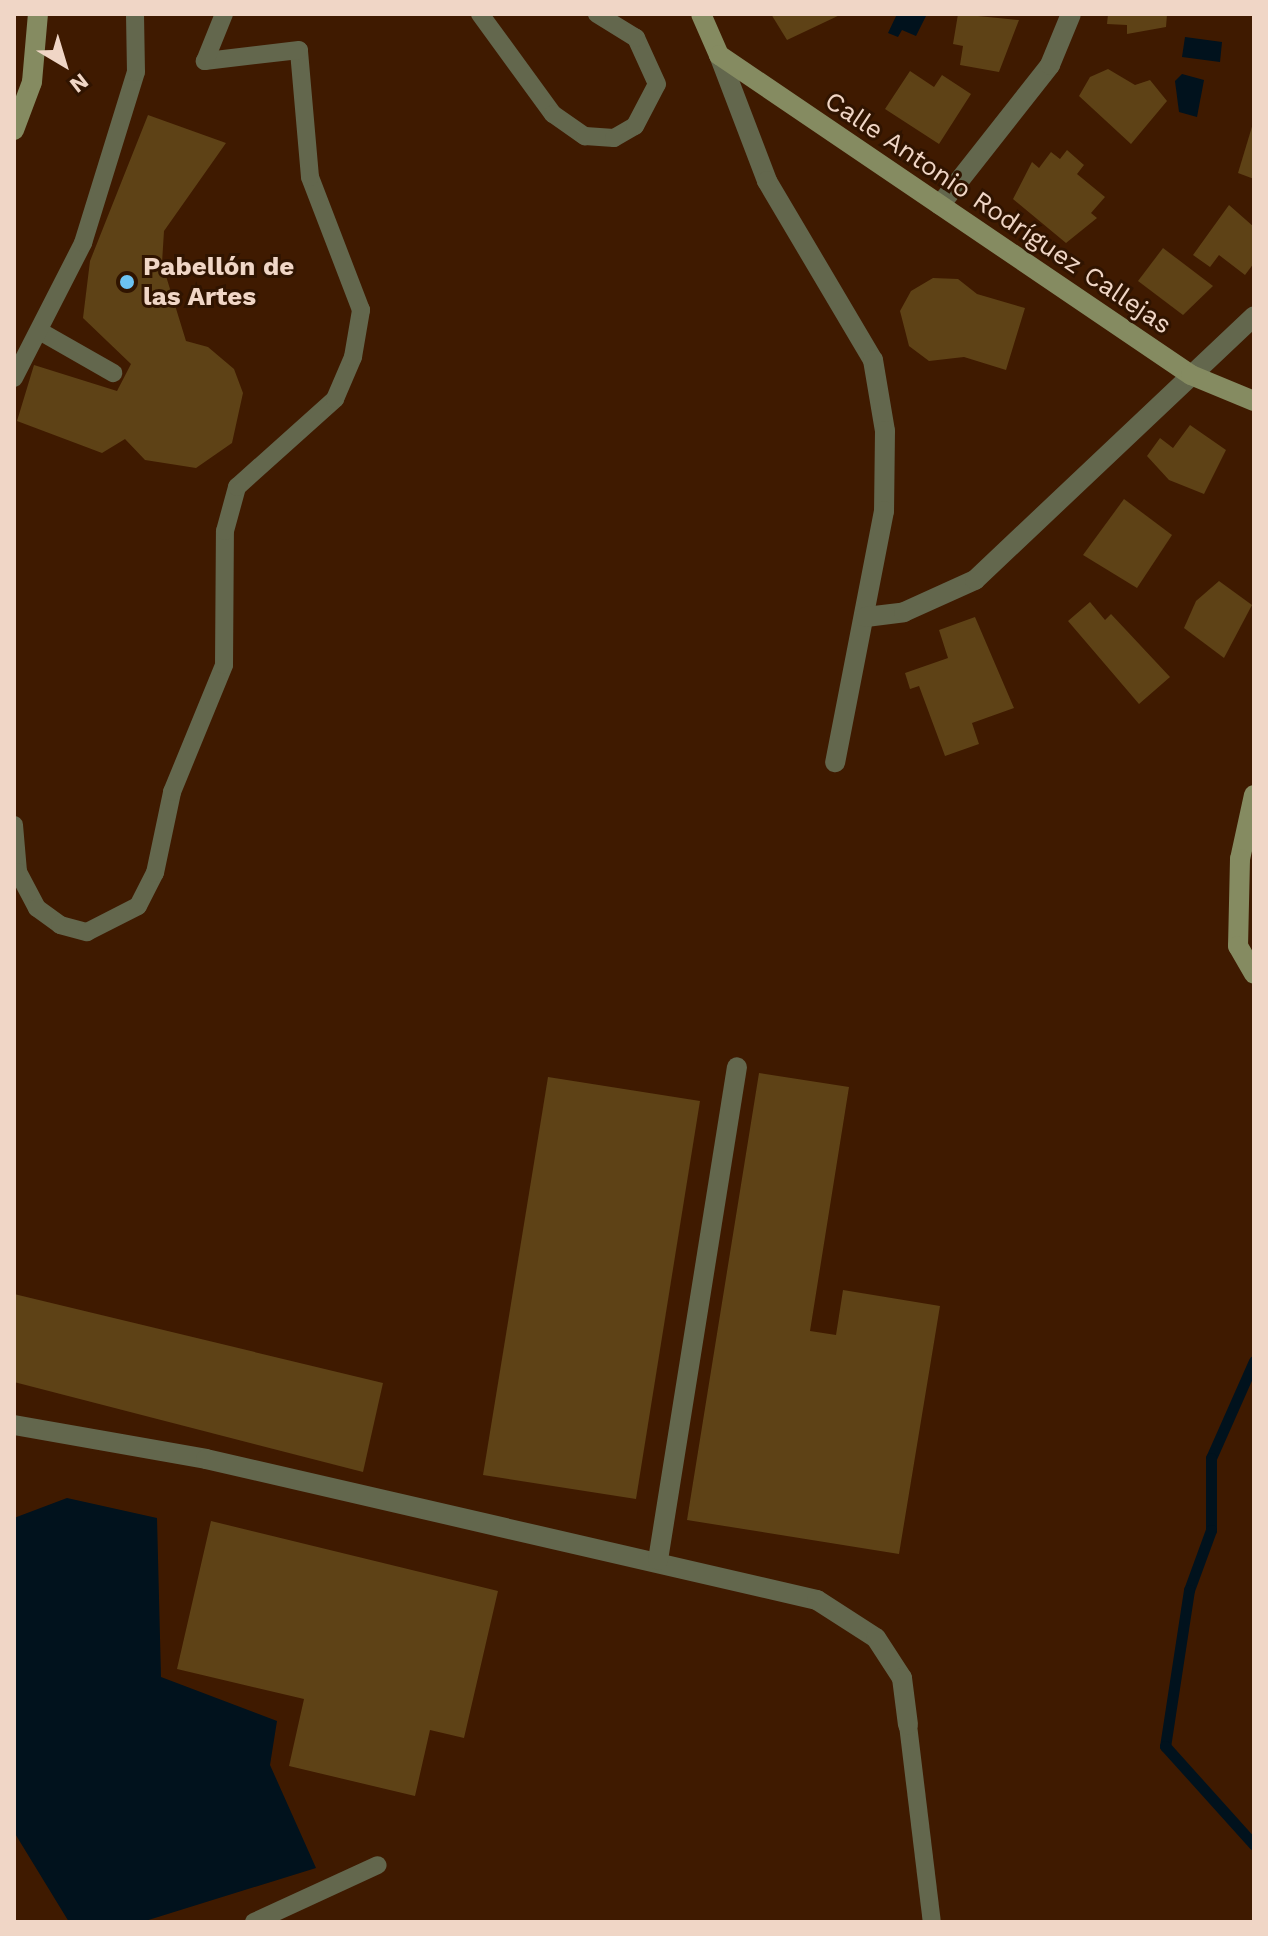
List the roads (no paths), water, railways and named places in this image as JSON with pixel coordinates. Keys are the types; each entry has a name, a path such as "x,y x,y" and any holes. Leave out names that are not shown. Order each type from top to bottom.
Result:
{"street":[{"path":"14,130 32,82 38,14"},
{"path":"701,14 767,181 873,360 885,431 884,511 866,617 835,762"},
{"path":"940,205 1050,65 1071,14"},
{"name":"Calle Antonio Rodríguez Callejas","path":"719,55 1191,375 1254,401"},
{"path":"866,617 904,612 975,580 1254,316"},
{"path":"1254,795 1240,859 1238,946 1254,974"},
{"path":"658,1560 737,1067"},
{"path":"14,1425 206,1459 658,1560 817,1600 876,1638 902,1678 908,1725"}],"lane":[{"path":"14,378 43,333 111,160 136,72 135,14"},
{"path":"14,825 18,872 37,908 60,925 87,932 138,906 155,873 172,792 224,665 225,531 237,487 335,399 353,357 361,310 310,177 299,50 205,61 224,14"},
{"path":"480,14 553,114 585,136 614,138 635,126 657,84 636,38 597,14"},
{"path":"43,333 113,373"},
{"path":"908,1725 932,1922"},
{"path":"254,1922 378,1865"}],"water":[{"path":"897,14 927,14 916,36 902,30 898,37 888,33"},
{"path":"1185,37 1222,42 1220,62 1182,57"},
{"path":"1182,74 1204,80 1197,117 1179,112 1175,81"},
{"path":"67,1498 157,1518 161,1677 277,1721 270,1765 316,1868 142,1922 69,1922 14,1832 14,1518"}],"waterway":[{"path":"1254,1361 1211,1458 1211,1530 1189,1590 1165,1746 1254,1845"}],"place":[{"name":"Pabellón de las Artes","path":"127,282"}]}
